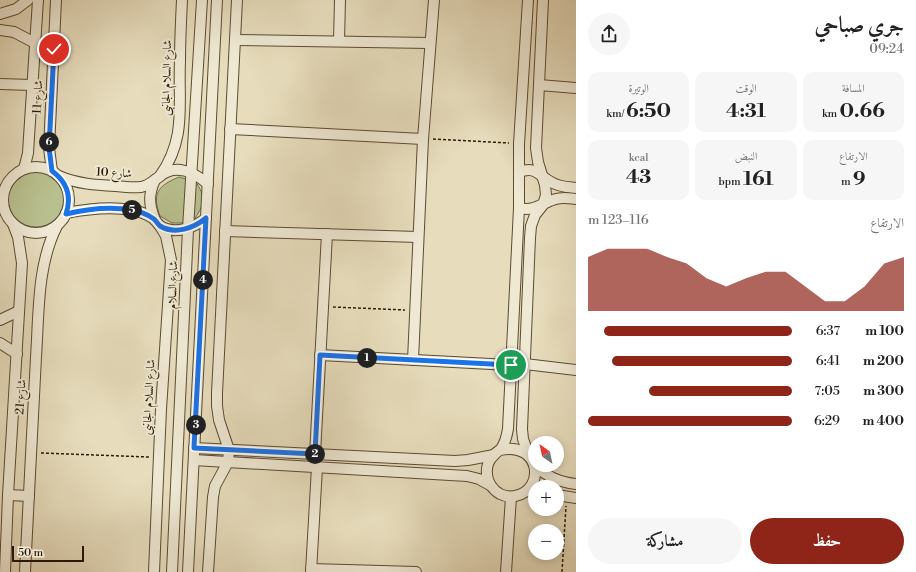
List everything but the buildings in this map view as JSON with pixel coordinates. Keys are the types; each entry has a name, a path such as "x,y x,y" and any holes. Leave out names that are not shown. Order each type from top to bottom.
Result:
{"street":[{"path":"0,14 16,8 28,0"},
{"name":"شارع 11","path":"24,169 28,153 38,0"},
{"name":"شارع 11","path":"56,0 49,148 56,174"},
{"name":"شارع السلام الجانبى","path":"154,572 159,458 171,260 166,236 150,207 149,200 157,178 166,167 175,148 178,136 181,103 180,62 182,0"},
{"name":"شارع السلام","path":"172,572 188,229 202,0"},
{"path":"188,572 217,0"},
{"path":"208,572 212,497 228,462 229,450 218,420 217,406 237,0"},
{"path":"339,41 340,0"},
{"path":"413,360 423,139 434,0"},
{"path":"528,0 519,144 519,208 508,428 504,443 488,464 486,474 490,485 495,491 502,495 528,495"},
{"path":"528,450 523,438 522,429 531,226 535,215 543,205 546,190 536,148 543,0"},
{"path":"0,30 14,32 35,43"},
{"path":"235,40 430,43"},
{"path":"0,84 32,85"},
{"path":"539,85 576,88"},
{"path":"181,103 196,103"},
{"path":"230,129 423,139"},
{"path":"36,166 44,167 56,174 64,182 69,198 66,214 57,226 48,231 29,233 20,230 7,218 2,210 3,184 12,176 24,169 36,166"},
{"name":"شارع 10","path":"56,174 68,180 90,185 143,187 157,178 176,170 192,172"},
{"path":"520,172 531,170 537,172 550,182 559,186 576,188"},
{"path":"192,172 208,184"},
{"path":"519,208 531,210 551,200 559,198 576,199"},
{"path":"66,214 98,208 130,209 141,212 158,223 174,230 188,229 201,223 206,218"},
{"name":"شارع 21","path":"5,572 8,495 22,263 18,237 13,224"},
{"name":"شارع 21","path":"26,572 31,453 43,270 46,250 57,226"},
{"path":"225,231 418,237"},
{"path":"315,454 327,234"},
{"path":"168,307 185,308"},
{"path":"0,320 19,311"},
{"path":"0,343 16,354"},
{"path":"320,355 511,365"},
{"path":"525,364 576,370"},
{"path":"194,448 455,461 474,459 511,448 521,450 528,457"},
{"path":"194,460 467,476 479,479 490,485"},
{"path":"317,467 311,571 416,572"},
{"path":"515,496 528,490 533,482 535,472"},
{"path":"542,472 554,480 576,484"},
{"path":"8,495 29,496"},
{"path":"506,572 515,496"}],"path":[{"path":"423,139 519,144"},
{"path":"323,306 415,311"},
{"path":"31,453 159,458"},
{"path":"562,572 566,496"}],"green space":[{"path":"36,171 51,176 59,184 64,199 59,214 51,222 36,227 21,222 13,214 8,199 13,184 21,176"},
{"path":"179,177 186,179 184,223 172,223 160,216 156,202 158,192 161,187"},
{"path":"195,181 203,197 203,201 200,211 193,221"}],"route":[{"path":"54,49 49,148 52,171 59,176 68,190 69,198 66,214 98,208 130,209 141,212 155,220 160,226 174,230 188,229 201,223 206,218 194,448 315,454 320,355 511,365"}]}
